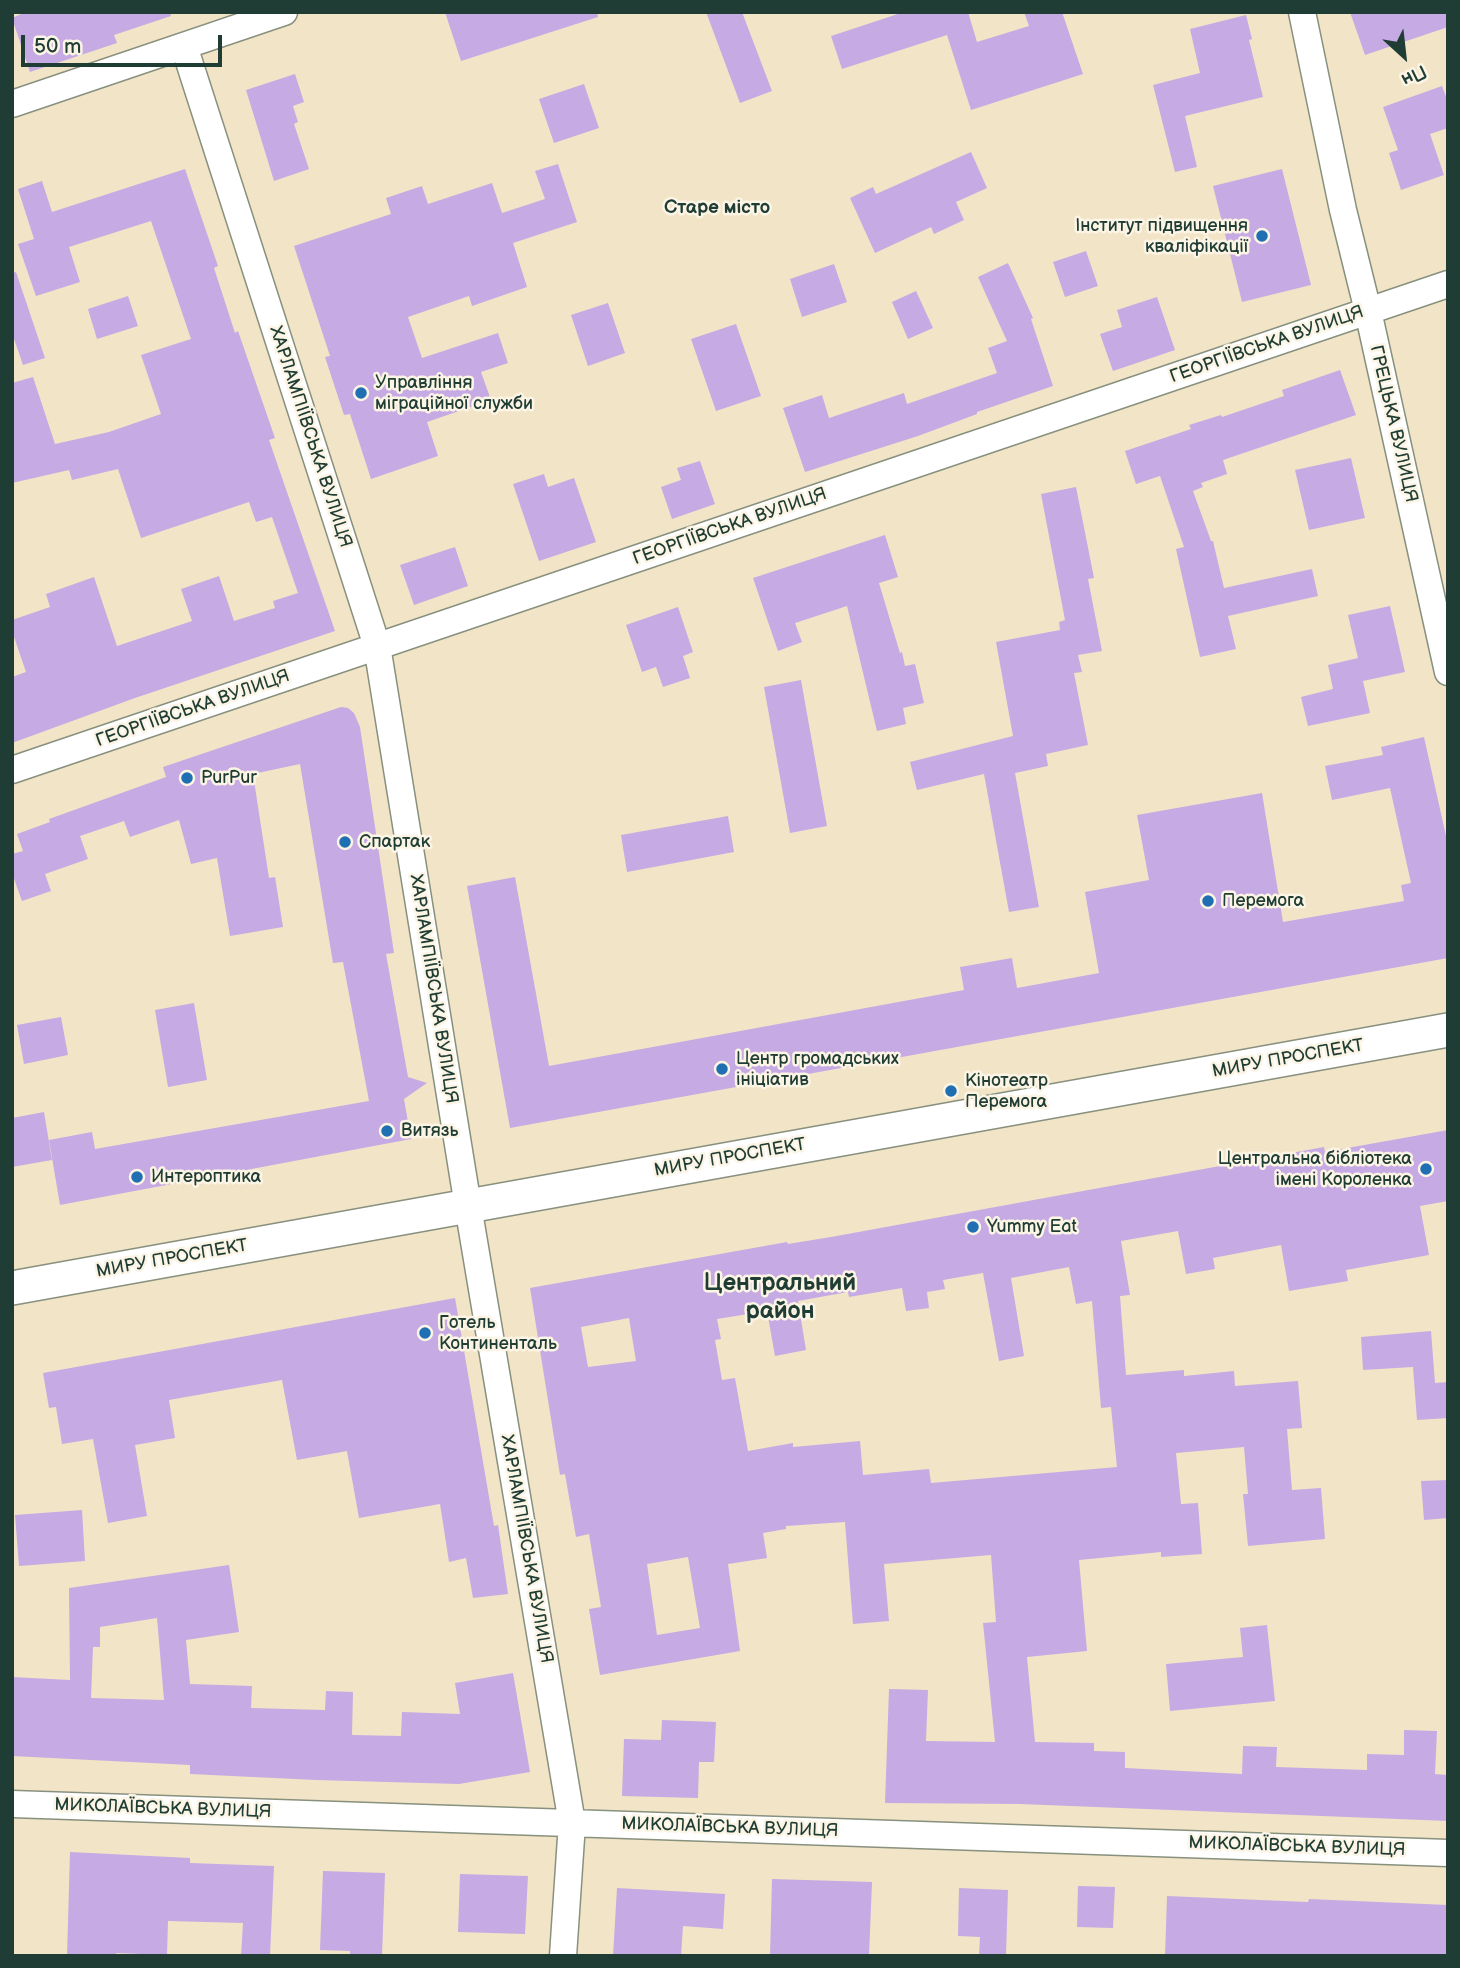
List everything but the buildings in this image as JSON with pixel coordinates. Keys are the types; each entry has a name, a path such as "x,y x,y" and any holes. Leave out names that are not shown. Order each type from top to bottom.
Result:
{"main road":[{"name":"МИРУ ПРОСПЕКТ","path":"12,1288 1448,1030"}],"street":[{"path":"12,104 284,12"},
{"name":"ГРЕЦЬКА ВУЛИЦЯ","path":"1302,12 1343,210 1448,672"},
{"name":"ХАРЛАМПІЇВСЬКА ВУЛИЦЯ","path":"184,46 377,646 572,1823 563,1956"},
{"name":"ГЕОРГІЇВСЬКА ВУЛИЦЯ","path":"12,770 1448,284"},
{"name":"МИКОЛАЇВСЬКА ВУЛИЦЯ","path":"12,1804 1448,1853"}],"place":[{"name":"Інститут підвищення кваліфікації","path":"1262,236"},
{"name":"Управління міграційної служби","path":"361,393"},
{"name":"PurPur","path":"187,778"},
{"name":"Спартак","path":"345,842"},
{"name":"Перемога","path":"1208,901"},
{"name":"Центр громадських ініціатив","path":"722,1069"},
{"name":"Кінотеатр Перемога","path":"951,1091"},
{"name":"Витязь","path":"387,1131"},
{"name":"Центральна бібліотека імені Короленка","path":"1426,1169"},
{"name":"Интероптика","path":"137,1177"},
{"name":"Yummy Eat","path":"973,1227"},
{"name":"Готель Континенталь","path":"425,1333"}],"district":[{"name":"Старе місто","path":"717,208"},
{"name":"Центральний район","path":"780,1298"}]}
